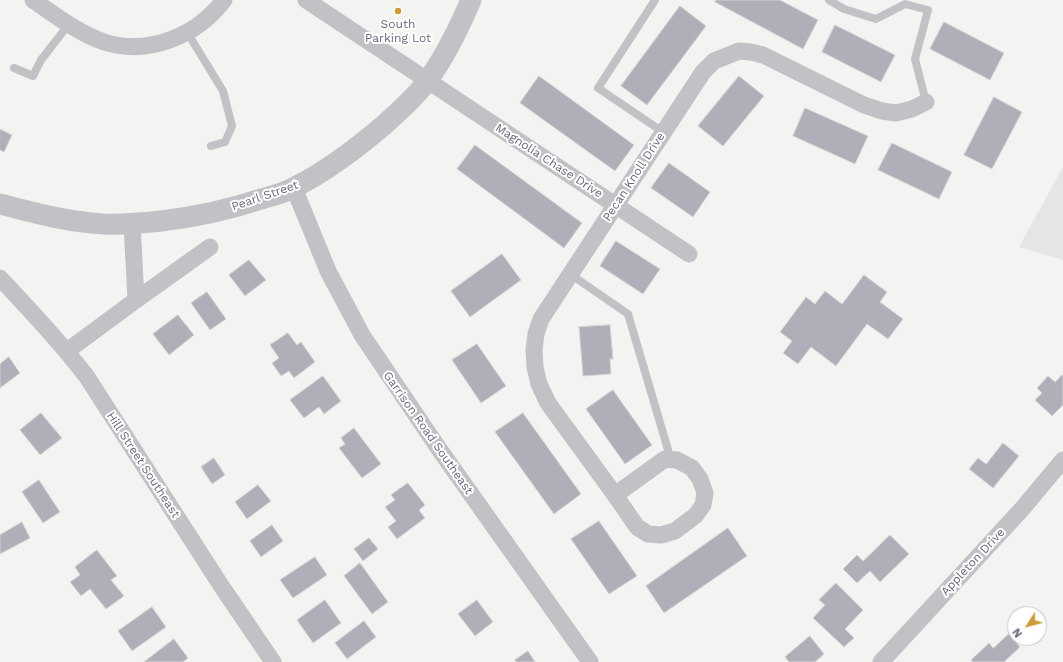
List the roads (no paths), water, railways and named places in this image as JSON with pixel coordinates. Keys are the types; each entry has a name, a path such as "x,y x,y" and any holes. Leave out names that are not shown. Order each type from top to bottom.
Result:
{"street":[{"path":"33,0 91,37 118,45 135,46 152,45 173,39 187,32 207,19 224,0"},
{"name":"Magnolia Chase Drive","path":"306,0 689,254"},
{"name":"Pearl Street","path":"0,204 59,219 103,224 132,224 188,218 218,212 251,203 294,188 335,163 376,132 409,102 428,81 447,51 462,22 471,0"},
{"name":"Pecan Knoll Drive","path":"671,460 677,460 692,468 700,479 705,493 703,505 696,515 675,530 662,535 648,534 637,526 548,403 539,384 535,367 534,350 536,334 541,319 703,72 714,61 739,52 751,52 763,55 864,105 882,111 896,113 912,109 926,102"},
{"name":"Garrison Road Southeast","path":"294,188 328,271 362,335 439,449 590,662"},
{"path":"132,224 136,300"},
{"path":"67,351 210,247"},
{"name":"Hill Street Southeast","path":"0,278 67,351 87,377 220,584 273,662"},
{"path":"615,495 665,459 671,460"},
{"name":"Appleton Drive","path":"881,662 1022,509 1063,460"}],"lane":[{"path":"655,0 598,88 663,132"},
{"path":"829,0 844,9 876,19 904,4 928,10 915,59 926,102"},
{"path":"14,68 33,76 42,60 69,24"},
{"path":"187,32 223,91 232,126 225,142 211,146"},
{"path":"570,274 628,314 671,460"}],"place":[{"name":"South Parking Lot","path":"398,11"}]}
